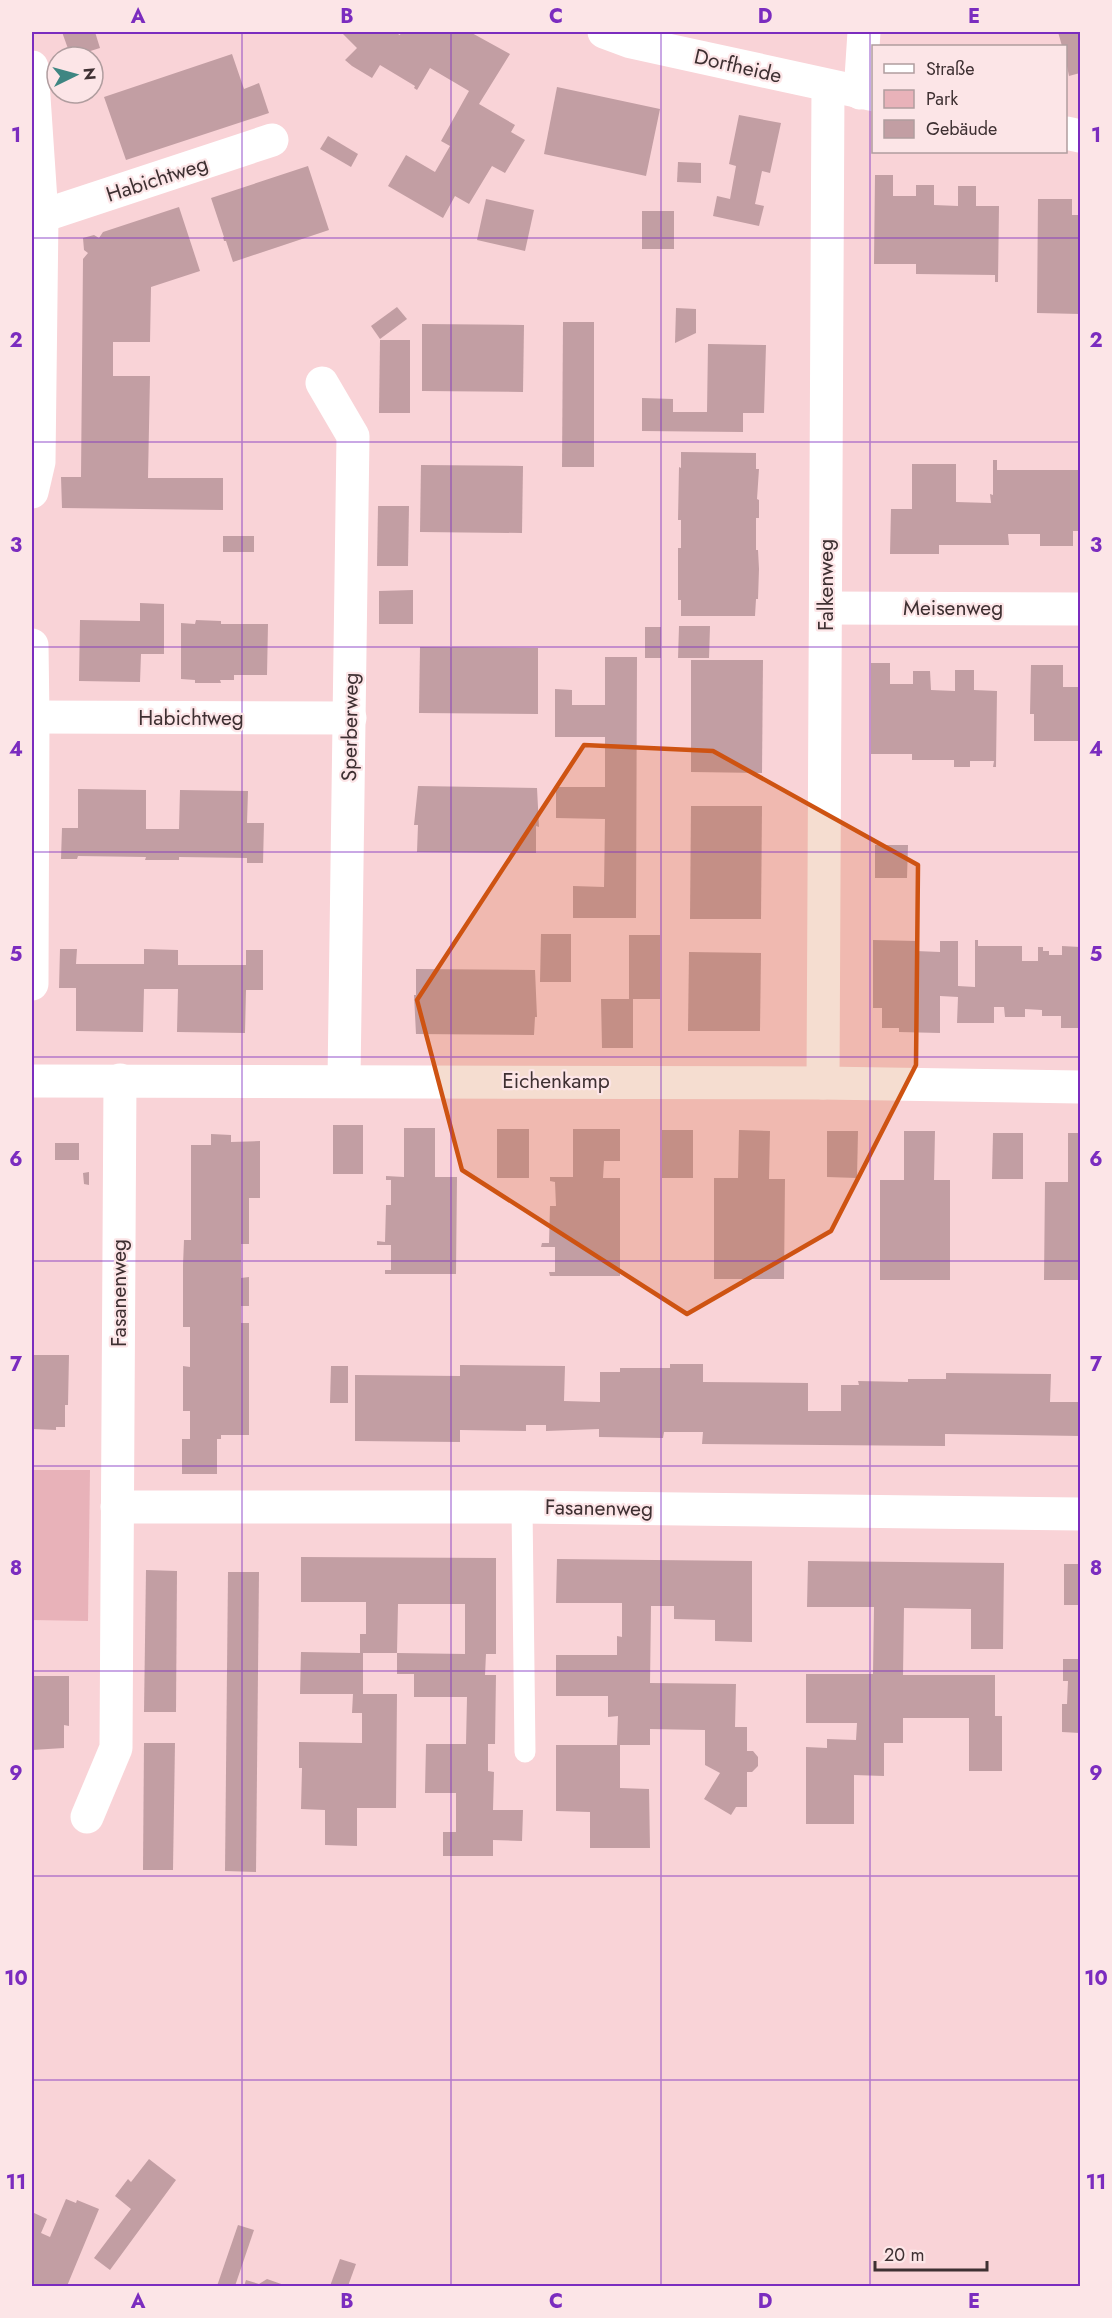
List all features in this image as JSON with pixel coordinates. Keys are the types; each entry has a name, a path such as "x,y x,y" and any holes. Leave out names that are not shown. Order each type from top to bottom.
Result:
{"street":[{"name":"Dorfheide","path":"604,32 631,42 866,94"},
{"path":"864,32 866,94"},
{"path":"32,67 42,216 39,462 32,492"},
{"name":"Falkenweg","path":"823,1083 828,86"},
{"name":"Habichtweg","path":"42,216 272,140"},
{"name":"Sperberweg","path":"322,383 353,435 344,1080"},
{"name":"Meisenweg","path":"826,608 1080,609"},
{"path":"32,645 32,984"},
{"name":"Habichtweg","path":"33,717 350,718"},
{"name":"Fasanenweg","path":"87,1817 116,1748 120,1080"},
{"name":"Eichenkamp","path":"32,1081 344,1080 1080,1087"},
{"name":"Fasanenweg","path":"117,1507 522,1507 1080,1514"}],"lane":[{"path":"522,1507 525,1752"}],"highlighted area":[{"path":"584,745 713,751 918,865 916,1065 831,1231 687,1314 462,1170 417,1000"}],"green space":[{"path":"32,1470 90,1470 88,1621 32,1620"}],"building":[{"path":"62,32 95,32 99,45 67,45"},
{"path":"345,32 394,32 400,35 401,32 470,32 510,54 479,104 515,125 511,132 525,140 505,173 492,166 469,204 455,196 443,218 388,186 406,155 435,172 450,146 441,141 469,91 430,68 417,90 415,86 380,65 372,78 345,60 357,48 343,34"},
{"path":"1058,32 1080,32 1080,73 1069,76 1067,45 1062,45"},
{"path":"232,54 244,89 259,83 269,113 126,160 105,97"},
{"path":"557,87 660,109 646,176 544,154"},
{"path":"739,115 781,123 770,173 762,171 755,204 764,206 759,226 713,216 717,196 730,199 736,166 729,164"},
{"path":"328,136 358,154 351,167 320,149"},
{"path":"678,162 701,163 701,183 677,182"},
{"path":"308,166 329,230 233,262 211,198"},
{"path":"875,175 893,175 893,196 916,196 916,185 934,185 934,205 958,206 958,186 976,186 976,206 999,206 998,282 995,282 995,275 916,274 916,264 874,264"},
{"path":"486,199 534,210 525,251 477,240"},
{"path":"1038,199 1072,199 1072,215 1080,215 1080,314 1037,313"},
{"path":"179,207 200,271 151,287 150,342 113,342 113,376 150,376 148,478 223,478 223,510 62,508 61,477 81,477 83,259 88,253 84,250 83,238 94,235 99,238 103,232"},
{"path":"642,211 674,211 674,249 642,249"},
{"path":"397,307 407,319 380,339 371,326"},
{"path":"676,308 696,309 696,333 675,343"},
{"path":"563,322 594,322 594,467 562,467"},
{"path":"422,324 524,325 523,392 422,391"},
{"path":"380,340 410,340 410,413 379,413"},
{"path":"708,344 766,345 764,413 743,413 743,432 642,431 642,398 673,399 673,412 707,412"},
{"path":"681,452 756,453 756,469 759,469 757,499 759,500 759,518 756,518 756,550 758,550 759,569 755,616 681,616 681,600 678,600 678,548 681,548 681,520 678,520"},
{"path":"993,460 997,460 997,470 1080,470 1080,531 1073,531 1073,546 1040,546 1040,534 1008,534 1009,545 939,545 939,554 890,554 891,509 912,509 912,464 956,464 956,502 991,503"},
{"path":"421,465 523,466 522,533 420,532"},
{"path":"378,506 409,506 408,566 377,566"},
{"path":"223,536 254,536 254,552 223,552"},
{"path":"413,590 413,624 379,624 379,591"},
{"path":"140,603 164,604 164,654 141,654 140,682 79,681 80,620 140,621"},
{"path":"196,620 221,621 221,624 268,624 267,675 234,675 234,680 220,680 221,683 195,683 195,680 181,679 181,623 195,624"},
{"path":"679,626 710,626 709,658 678,658"},
{"path":"645,627 661,627 661,658 645,658"},
{"path":"420,647 538,648 538,714 419,713"},
{"path":"605,657 637,657 636,918 573,918 573,886 604,887 605,819 556,818 556,787 605,787 605,737 555,737 555,689 572,690 572,705 605,705"},
{"path":"691,660 763,660 762,773 691,772"},
{"path":"871,663 890,663 890,684 913,684 913,671 930,671 931,690 955,691 955,670 974,670 974,690 997,691 996,767 993,767 994,761 970,761 970,767 954,767 954,760 912,760 912,754 871,754"},
{"path":"1031,665 1063,665 1063,687 1080,687 1078,741 1034,741 1034,714 1030,714"},
{"path":"418,786 537,788 539,827 536,826 536,853 417,852 418,825 414,825"},
{"path":"78,789 146,790 146,829 179,829 180,790 248,791 247,823 264,823 263,863 247,863 247,858 179,857 179,860 145,860 146,857 78,856 77,859 61,859 62,828 78,828"},
{"path":"691,806 762,806 761,919 690,919"},
{"path":"875,845 908,845 907,878 875,878"},
{"path":"541,934 571,934 571,982 540,982"},
{"path":"629,935 660,935 660,999 633,999 633,1048 602,1048 601,999 629,999"},
{"path":"873,940 916,941 916,951 940,952 940,941 958,941 958,986 975,987 975,940 978,940 978,946 1022,946 1022,961 1038,961 1038,947 1043,947 1043,951 1049,951 1049,955 1062,955 1062,946 1080,947 1080,1028 1061,1028 1061,1016 1042,1016 1042,1010 1025,1009 1025,1017 1005,1017 1004,1007 994,1007 994,1023 957,1023 958,997 940,996 940,1033 899,1032 899,1028 882,1028 882,1008 873,1008"},
{"path":"60,949 77,949 76,964 144,964 144,949 178,950 178,965 246,965 246,950 263,950 263,990 246,990 245,1033 177,1032 178,989 144,989 143,1032 76,1031 76,988 59,988"},
{"path":"689,952 761,953 760,1031 688,1031"},
{"path":"416,969 535,970 537,1017 535,1017 534,1035 416,1034 414,995 416,995"},
{"path":"333,1125 363,1125 363,1174 333,1174"},
{"path":"404,1128 435,1128 435,1177 457,1177 456,1274 385,1274 385,1270 391,1270 391,1245 377,1245 377,1241 385,1242 386,1205 391,1205 391,1180 386,1180 386,1176 404,1177"},
{"path":"497,1129 529,1129 529,1178 497,1178"},
{"path":"573,1129 620,1129 620,1161 604,1161 603,1178 620,1178 620,1276 550,1276 549,1272 555,1272 555,1247 541,1247 542,1243 549,1243 550,1206 556,1206 555,1182 550,1181 550,1177 573,1177"},
{"path":"662,1130 693,1130 693,1178 662,1178"},
{"path":"739,1130 770,1131 769,1179 785,1179 784,1279 714,1279 714,1178 738,1178"},
{"path":"827,1131 858,1131 857,1178 827,1177"},
{"path":"904,1131 935,1131 934,1180 950,1180 950,1280 880,1280 880,1180 904,1180"},
{"path":"993,1133 1023,1133 1023,1179 992,1179"},
{"path":"1068,1133 1080,1133 1080,1280 1044,1280 1045,1182 1068,1182"},
{"path":"211,1134 231,1135 231,1142 260,1141 260,1198 249,1198 249,1244 241,1244 241,1278 249,1277 249,1306 241,1306 241,1323 249,1323 249,1435 221,1435 221,1439 217,1439 217,1474 182,1474 182,1439 190,1439 190,1411 183,1411 183,1366 190,1367 190,1327 183,1327 183,1265 184,1240 191,1240 191,1145 211,1145"},
{"path":"55,1143 79,1143 79,1160 55,1160"},
{"path":"89,1172 89,1185 84,1184 83,1173"},
{"path":"32,1355 69,1355 65,1427 56,1427 56,1430 32,1429"},
{"path":"670,1364 703,1364 703,1382 808,1383 808,1411 841,1411 841,1385 859,1385 858,1381 908,1382 908,1379 946,1379 946,1373 1051,1374 1050,1402 1080,1402 1080,1436 945,1434 945,1446 702,1444 703,1432 664,1432 663,1438 599,1437 599,1429 546,1431 546,1425 526,1425 526,1431 460,1430 460,1442 355,1441 355,1375 460,1376 460,1365 565,1366 564,1401 600,1402 600,1372 620,1372 620,1368 670,1368"},
{"path":"331,1366 348,1366 348,1403 330,1403"},
{"path":"301,1557 496,1558 496,1654 486,1654 485,1675 496,1675 495,1744 488,1744 488,1771 494,1772 493,1810 523,1810 522,1841 493,1840 493,1856 443,1856 443,1832 456,1832 456,1793 425,1793 426,1744 466,1744 467,1697 414,1697 414,1674 397,1674 397,1653 363,1653 363,1694 397,1694 396,1808 357,1808 357,1846 325,1845 325,1810 301,1809 302,1768 299,1768 299,1742 362,1743 362,1713 352,1713 353,1694 300,1694 301,1652 360,1653 360,1634 366,1634 366,1602 301,1602","holes":["398,1604 465,1604 465,1654 397,1653"]},
{"path":"557,1559 752,1561 752,1642 715,1641 715,1620 674,1619 674,1606 651,1606 650,1683 736,1684 735,1727 747,1727 747,1751 753,1751 758,1757 758,1766 752,1772 747,1772 747,1807 736,1807 731,1815 704,1799 720,1773 705,1765 705,1730 650,1729 650,1745 620,1745 620,1788 649,1789 650,1848 590,1848 590,1812 556,1811 556,1745 617,1745 618,1716 608,1717 608,1696 556,1696 556,1655 617,1655 617,1636 622,1637 622,1603 556,1603"},
{"path":"808,1561 1004,1563 1003,1649 971,1649 971,1609 904,1608 903,1675 995,1675 995,1716 1002,1716 1002,1771 969,1771 969,1718 903,1718 903,1743 884,1743 884,1776 854,1775 854,1824 806,1824 806,1747 827,1748 827,1739 856,1740 857,1723 806,1723 806,1674 873,1674 874,1607 807,1607"},
{"path":"1064,1564 1080,1564 1080,1605 1064,1605"},
{"path":"146,1570 177,1571 176,1712 144,1712"},
{"path":"228,1572 259,1572 256,1872 225,1871"},
{"path":"1063,1659 1080,1659 1080,1733 1062,1732 1062,1704 1067,1704 1068,1681 1063,1681"},
{"path":"32,1676 69,1676 69,1726 64,1725 64,1748 32,1750"},
{"path":"144,1743 175,1743 173,1870 143,1870"},
{"path":"149,2159 176,2180 110,2270 94,2258 131,2209 115,2196 128,2179 131,2182"},
{"path":"66,2199 76,2203 77,2200 99,2209 67,2286 41,2286 32,2283 32,2212 47,2219 41,2233 50,2237"},
{"path":"238,2225 254,2230 235,2286 217,2286"},
{"path":"340,2259 356,2264 348,2286 330,2286"},
{"path":"267,2279 287,2286 244,2286 246,2280 259,2284"}]}
